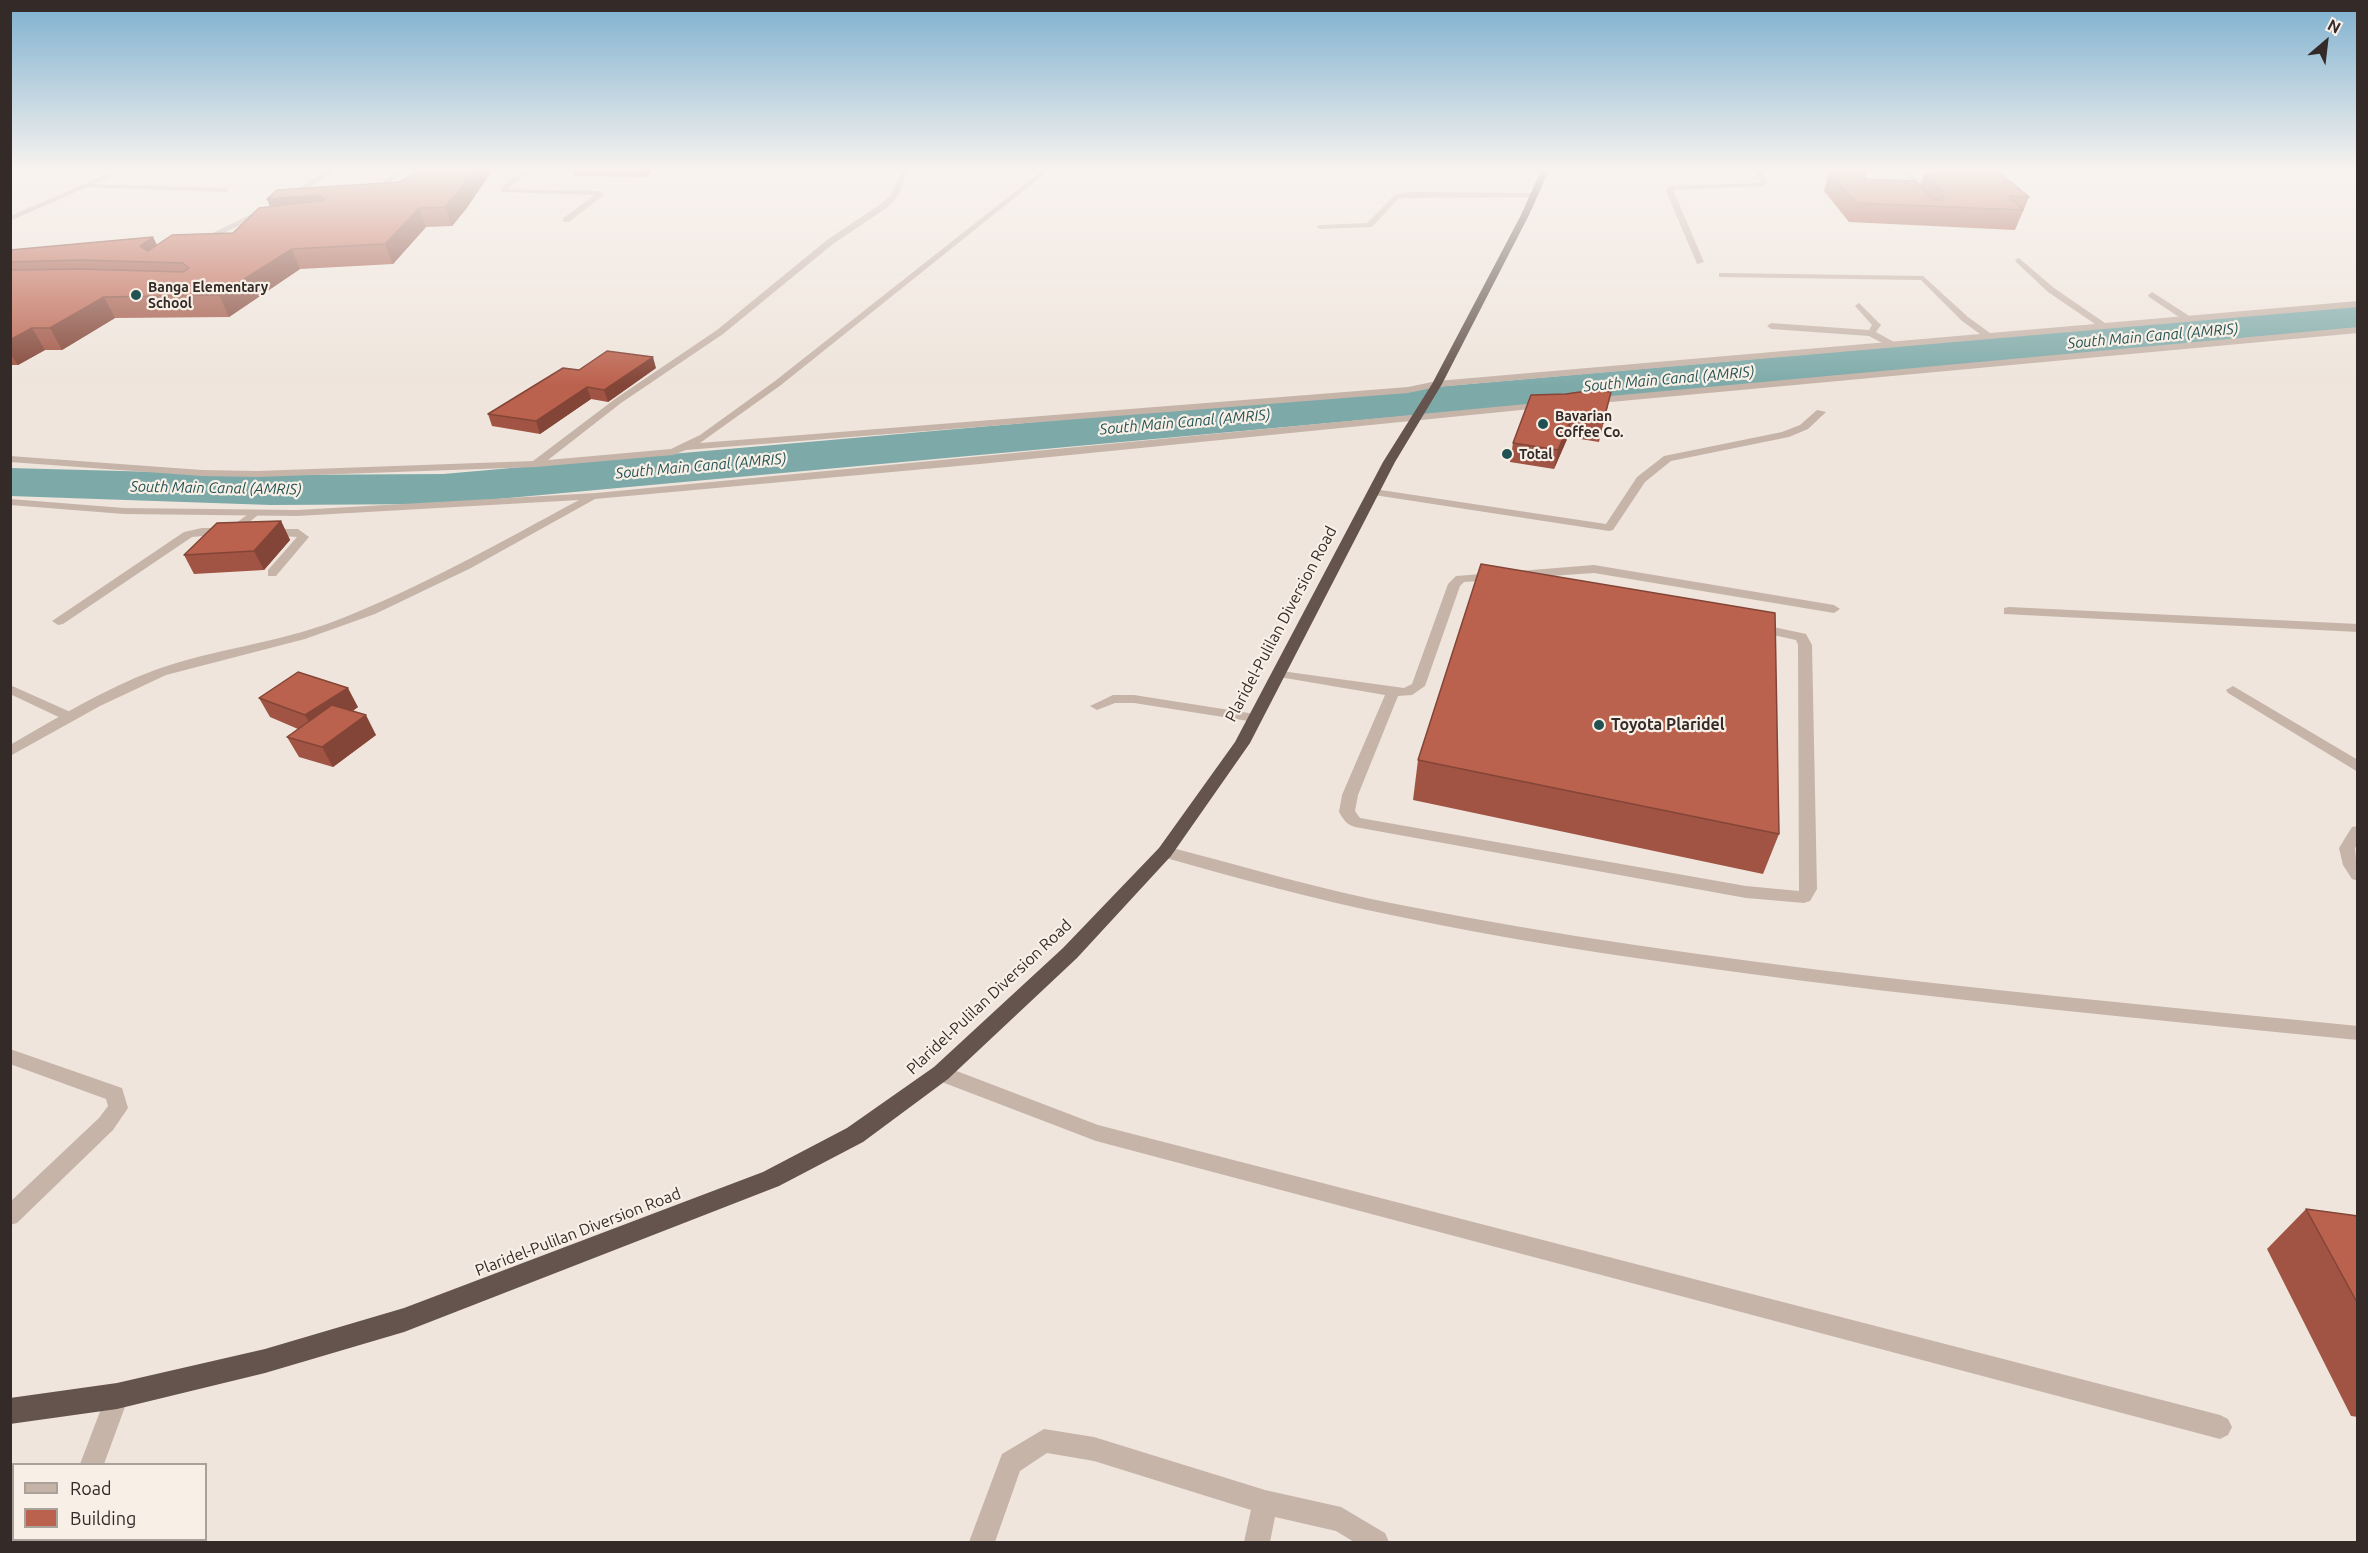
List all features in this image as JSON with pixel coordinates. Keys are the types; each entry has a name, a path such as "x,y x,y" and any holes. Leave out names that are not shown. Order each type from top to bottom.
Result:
{"highway":[{"name":"Plaridel-Pulilan Diversion Road","path":"10,1411 117,1396 265,1361 404,1320 646,1229 771,1179 855,1135 941,1073 1070,953 1165,852 1242,743 1389,462 1420,415 1512,240"}],"street":[{"path":"536,464 626,396 720,332 832,240"},
{"path":"687,447 778,383 958,240"},
{"path":"1691,240 1700,262"},
{"path":"2019,260 2051,290 2103,326"},
{"path":"1722,275 1923,278 1965,319 1987,335"},
{"path":"2152,295 2188,319"},
{"path":"10,459 202,473 257,474 536,464 673,452 687,447 1396,391 1987,335 2358,304"},
{"path":"1859,306 1877,326 1871,333"},
{"path":"1771,326 1871,333 1892,344"},
{"path":"1577,402 2358,330"},
{"path":"10,502 124,511 254,513 596,496 981,461 1420,415 1554,404"},
{"path":"1374,492 1609,528 1645,474 1657,463 1668,458 1785,435 1804,427 1821,412"},
{"path":"10,752 115,691 144,679 185,664 309,634 377,608 448,574 596,496"},
{"path":"232,531 254,513"},
{"path":"58,621 188,534 202,531 298,532 303,537 272,573"},
{"path":"1279,673 1393,692 1407,692 1419,686 1455,584 1460,579 1473,577 1594,569 1834,609"},
{"path":"1473,577 1541,587"},
{"path":"2008,611 2358,628"},
{"path":"1393,692 1350,795 1347,812 1355,822 1746,892 1804,897 1809,889 1805,645 1801,637 1743,624"},
{"path":"10,689 70,717"},
{"path":"2233,690 2358,767"},
{"path":"1097,706 1113,699 1134,699 1255,718"},
{"path":"2358,831 2347,848 2351,866 2358,875"},
{"path":"1165,852 1426,916 1600,947 2024,999 2358,1033"},
{"path":"10,1056 115,1094 118,1108 106,1124 10,1216"},
{"path":"941,1073 1096,1133 2220,1427"},
{"path":"92,1463 117,1396"},
{"path":"982,1542 1011,1463 1044,1441 1094,1449 1265,1502 1341,1520 1376,1542"},
{"path":"1257,1542 1265,1502"}],"building":[{"path":"115,240 148,240 140,246 148,251 164,240 388,240 385,244 292,249 219,295 104,297 50,328 32,328 10,340 10,270 80,269 183,272 189,268 183,263 80,260 10,262 10,250"},
{"path":"607,351 653,357 604,390 587,387 536,421 488,414 563,368 579,370"},
{"path":"1594,390 1611,392 1603,423 1571,419 1558,450 1513,443 1531,395"},
{"path":"281,521 254,551 184,555 217,523"},
{"name":"Toyota Plaridel","path":"1481,564 1775,613 1779,834 1418,760"},
{"path":"298,672 348,688 305,715 259,698"},
{"path":"332,705 366,715 322,747 287,737"},
{"path":"2306,1209 2358,1216 2358,1304"}],"waterway":[{"name":"South Main Canal (AMRIS)","path":"10,482 271,490 443,489 2358,317"}],"place":[{"name":"Banga Elementary School","path":"136,295"},
{"name":"Bavarian Coffee Co.","path":"1543,424"},
{"name":"Total","path":"1507,454"},
{"name":"Toyota Plaridel","path":"1599,725"}]}
